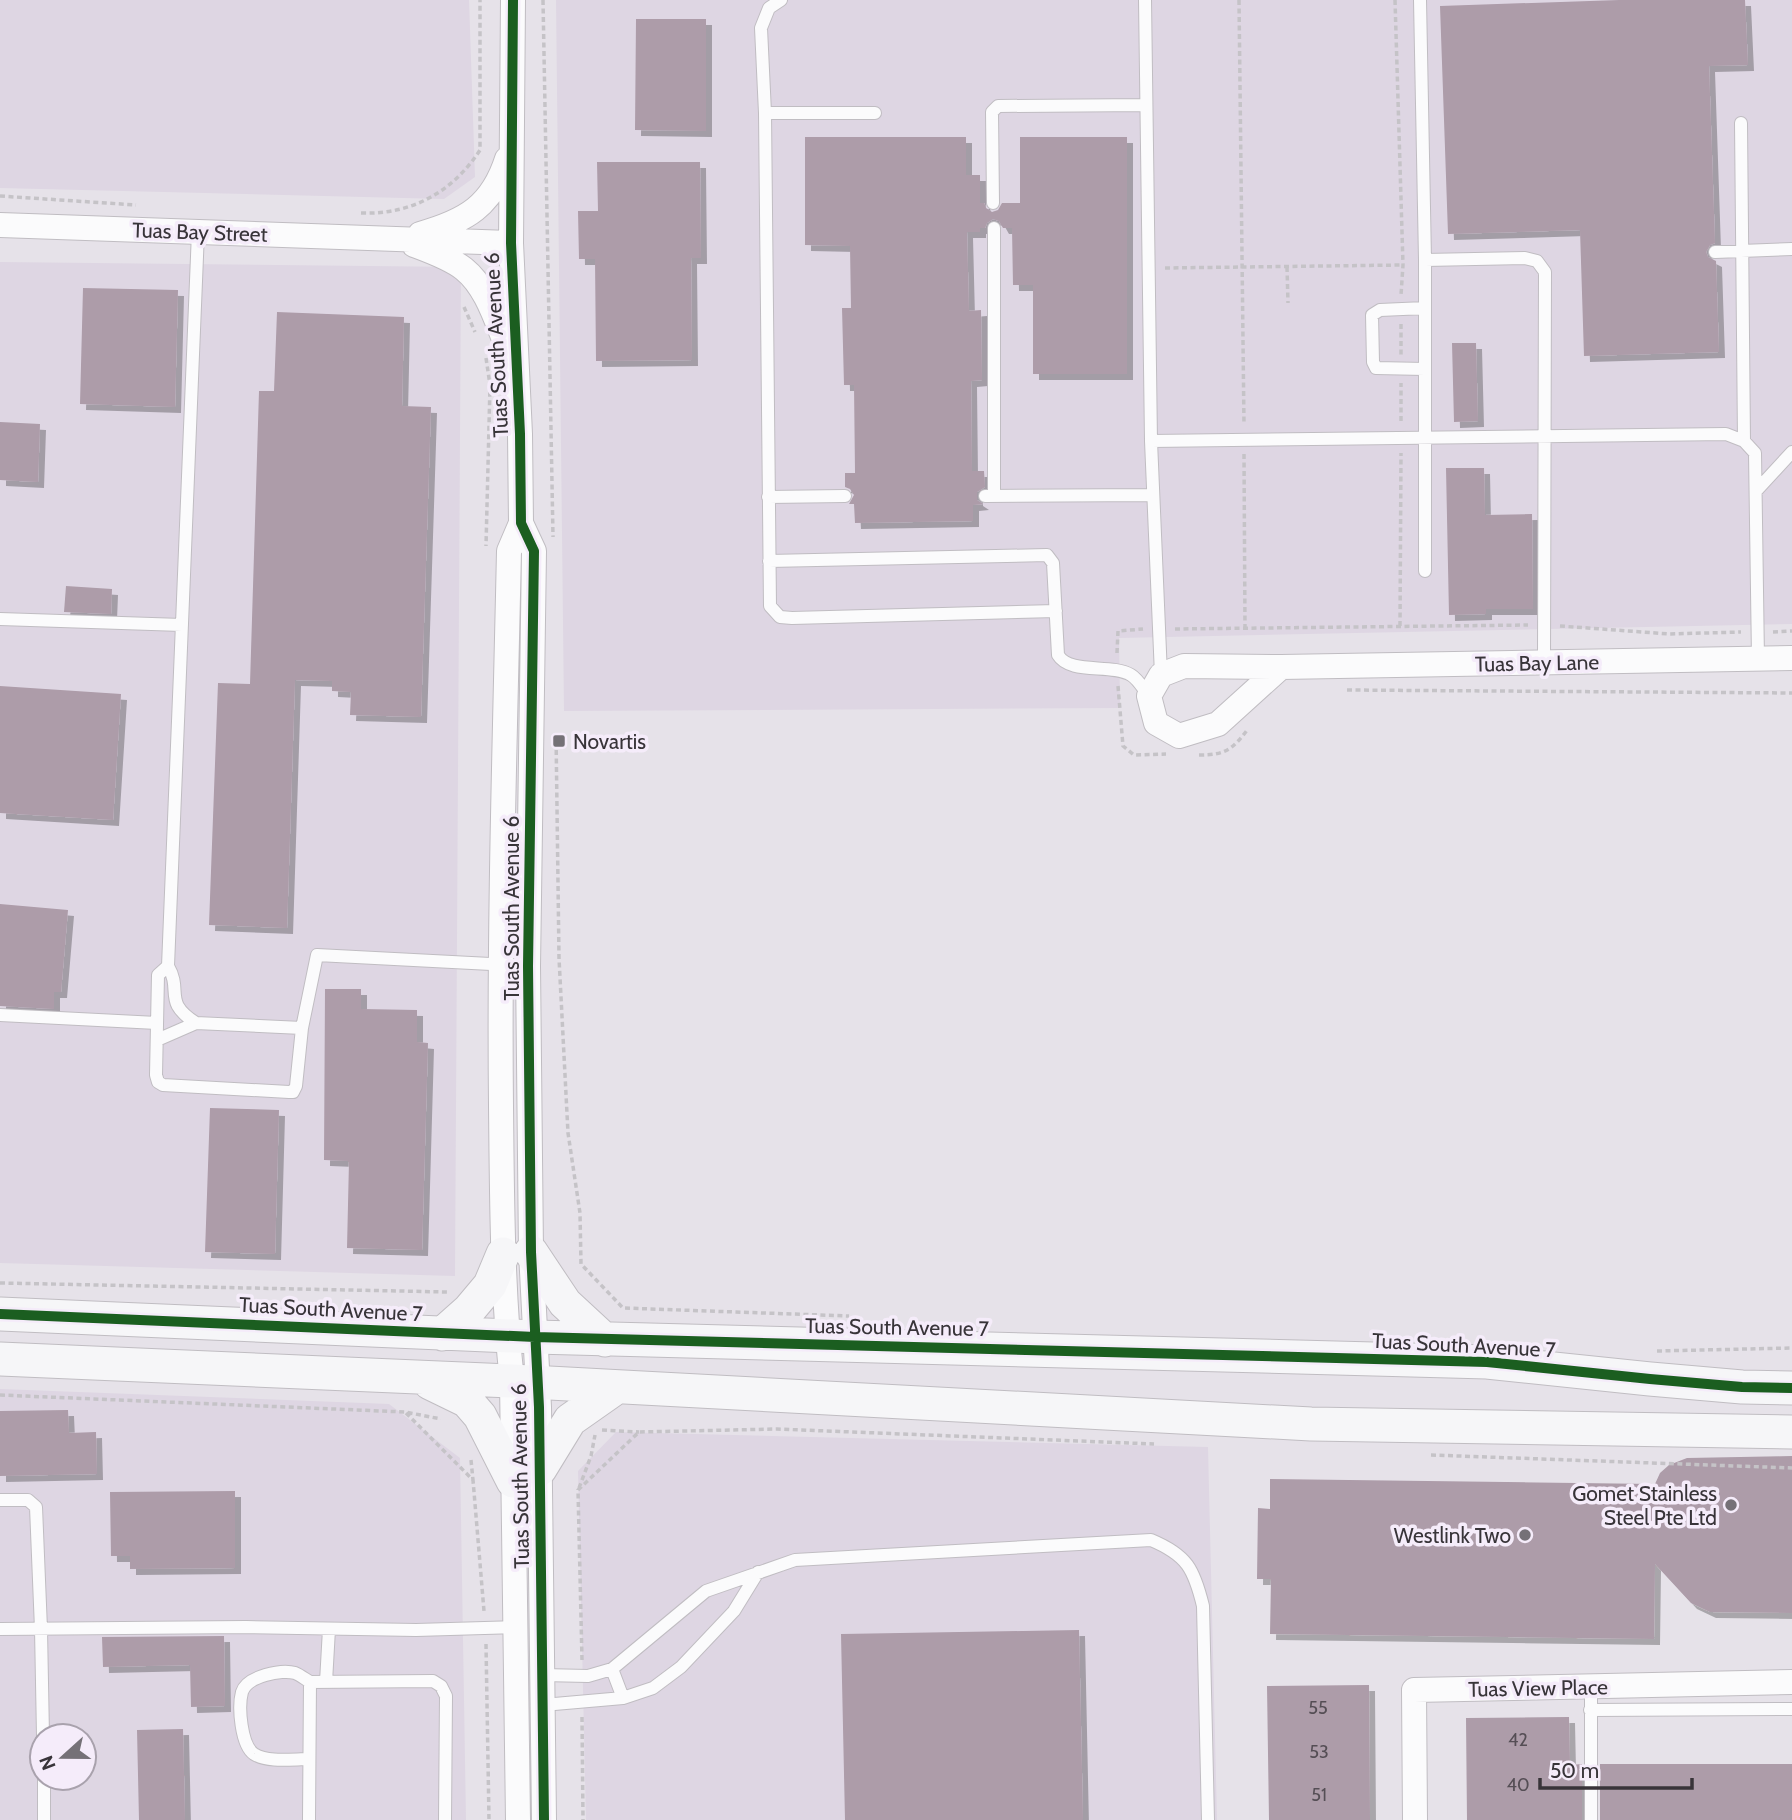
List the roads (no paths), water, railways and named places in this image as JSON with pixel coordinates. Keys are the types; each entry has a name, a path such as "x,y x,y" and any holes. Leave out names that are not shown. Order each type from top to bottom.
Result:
{"street":[{"name":"Tuas South Avenue 6","path":"513,0 511,243 521,523 534,551 528,966 517,1253"},
{"name":"Tuas Bay Street","path":"400,239 447,226 470,215 500,181 510,148"},
{"name":"Tuas Bay Street","path":"0,225 511,243"},
{"name":"Tuas Bay Street","path":"400,239 461,266 471,275 485,296 516,367"},
{"name":"Tuas South Avenue 6","path":"521,523 509,551 500,966 525,1382 526,1475 542,1675 544,1820"},
{"name":"Tuas Bay Lane","path":"1155,685 1184,666 1282,667 1792,658"},
{"path":"1155,685 1156,723 1179,736 1218,724 1282,667"},
{"path":"442,1334 469,1310 517,1253 605,1340"},
{"name":"Tuas South Avenue 7","path":"0,1314 605,1340 1209,1353 1487,1363 1742,1387 1792,1388"},
{"path":"0,1359 525,1382 1311,1424 1792,1432"},
{"path":"422,1378 467,1401 526,1475 570,1420 617,1387"},
{"name":"Tuas South Avenue 6","path":"518,1820 515,1627 526,1475"},
{"name":"Tuas View Place","path":"1415,1820 1414,1690 1590,1699 1792,1682"}],"lane":[{"path":"781,0 769,8 761,28 765,113 771,606 780,617 845,618 1056,611"},
{"path":"769,561 1042,553 1053,563 1058,655 1061,660 1071,665 1118,671 1155,685 1158,629 1151,441 1144,0"},
{"path":"1420,0 1425,260 1425,571"},
{"path":"993,203 992,112 998,106 1146,105"},
{"path":"765,113 875,113"},
{"path":"1741,122 1744,441"},
{"path":"994,228 990,496 1153,495"},
{"path":"196,1024 182,1014 173,992 174,976 168,966 198,232"},
{"path":"1716,252 1792,249"},
{"path":"1425,260 1525,258 1537,261 1545,272 1544,663"},
{"path":"1425,308 1380,310 1372,315 1373,362 1376,368 1425,369"},
{"path":"1151,441 1726,434 1744,441 1755,453 1758,659"},
{"path":"1756,491 1792,452"},
{"path":"768,496 845,496"},
{"path":"0,619 182,625"},
{"path":"168,966 158,975 156,1080 163,1085 293,1092 296,1086 302,1028 317,955 528,966"},
{"path":"0,1015 157,1023"},
{"path":"157,1040 196,1024 302,1028"},
{"path":"0,1500 28,1500 36,1507 43,1722"},
{"path":"542,1675 582,1676 612,1669 706,1591 795,1560 1151,1540 1183,1557 1196,1577 1203,1606 1208,1820"},
{"path":"543,1704 623,1698 653,1688 681,1667 734,1611 758,1572"},
{"path":"0,1629 246,1627 416,1630 515,1627"},
{"path":"326,1682 329,1629"},
{"path":"612,1669 623,1698"},
{"path":"309,1759 270,1759 256,1756 247,1747 242,1735 242,1692 248,1683 265,1675 294,1673 310,1682 433,1681 441,1686 446,1696 445,1820"},
{"path":"309,1820 310,1682"},
{"path":"1591,1820 1590,1699 1792,1709"},
{"path":"44,1792 44,1820"}],"place":[{"name":"Novartis","path":"559,741"},
{"name":"Gomet Stainless Steel Pte Ltd","path":"1731,1505"},
{"name":"Westlink Two","path":"1525,1535"}]}
